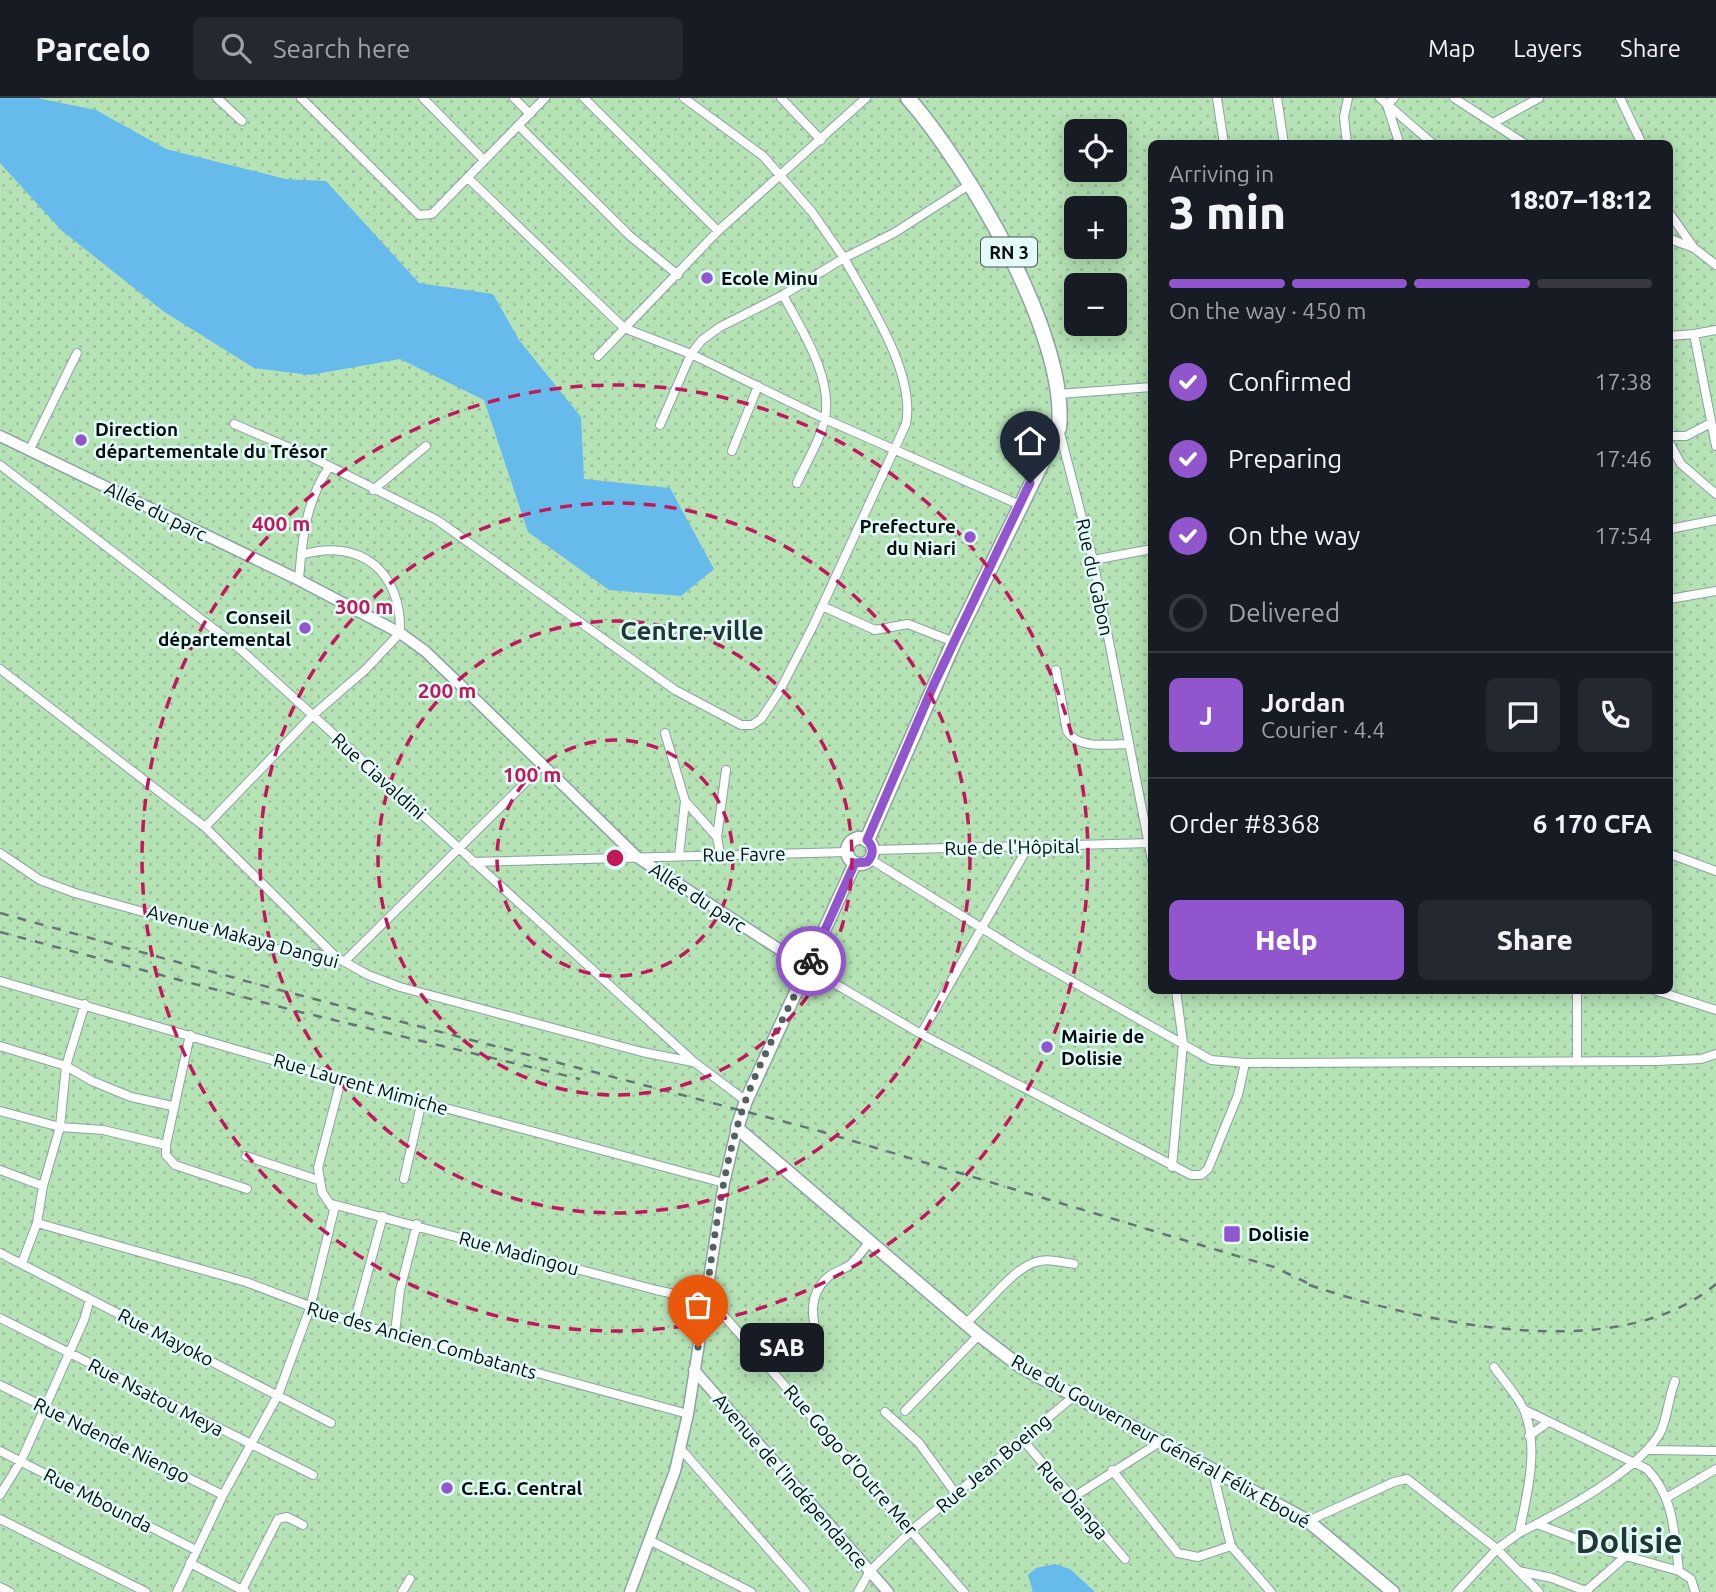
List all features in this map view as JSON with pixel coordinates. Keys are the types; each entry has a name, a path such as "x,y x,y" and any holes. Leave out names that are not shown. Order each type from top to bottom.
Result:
{"highway":[{"name":"Rue du Gabon","path":"912,99 1008,250 1046,346 1059,394 1059,428"},
{"name":"RN 3","path":"870,850 954,642 1059,428"}],"main road":[{"path":"737,1128 746,1101 808,968 851,858 851,842 861,838 870,850 863,863 851,858"},
{"name":"Rue du Gouverneur Général Félix Eboué","path":"737,1128 979,1335 1021,1367 1308,1521 1393,1592"}],"street":[{"path":"217,98 242,121"},
{"path":"300,98 419,215 432,214 545,98"},
{"path":"423,98 484,160"},
{"path":"514,98 530,114"},
{"path":"583,98 718,231"},
{"path":"234,424 437,520 675,690 741,725 752,725 761,719 779,692 822,606 906,424 909,411 890,343 844,258 812,212 764,156 684,98"},
{"path":"780,98 821,140"},
{"path":"598,356 718,231 866,98"},
{"path":"1217,98 1223,140"},
{"path":"1277,98 1283,140"},
{"path":"1347,140 1344,117 1348,98"},
{"path":"1383,101 1394,98"},
{"path":"1454,98 1520,140"},
{"path":"1495,122 1539,98"},
{"path":"1620,98 1640,140"},
{"path":"1383,101 1395,140"},
{"path":"1383,101 1428,140"},
{"path":"519,126 630,236 678,275"},
{"path":"469,179 624,328 691,354 825,419 1020,505"},
{"path":"660,425 691,354 720,327 894,233 969,185"},
{"path":"1673,218 1694,248 1716,265"},
{"path":"1673,240 1694,248"},
{"path":"783,295 816,362 826,403 825,419 797,483"},
{"path":"1673,335 1716,330"},
{"path":"1694,334 1716,446"},
{"path":"30,449 77,354"},
{"path":"732,451 758,386"},
{"path":"1059,394 1148,387"},
{"path":"1673,436 1686,436 1711,423"},
{"name":"Rue du Gabon","path":"1059,428 1093,560 1148,834"},
{"name":"Allée du parc","path":"0,436 299,580 400,633 425,652 637,858 808,968"},
{"path":"373,490 426,446"},
{"path":"1673,456 1716,494"},
{"name":"Rue Ciavaldini","path":"0,465 224,636 694,1062 746,1101"},
{"path":"299,580 301,555 315,488 329,467"},
{"path":"1673,528 1716,520"},
{"path":"205,827 312,716 366,670 400,633 397,597 379,567 341,550 318,550 301,555"},
{"path":"1093,560 1148,550"},
{"path":"1673,599 1716,592"},
{"path":"822,606 875,630 908,624 954,642"},
{"path":"0,669 205,827 336,957"},
{"path":"1056,670 1067,731 1072,739 1081,743 1129,744"},
{"path":"665,733 685,800 679,856"},
{"path":"344,962 543,765"},
{"path":"720,853 717,836 726,770"},
{"path":"685,800 717,836"},
{"name":"Rue de l'Hôpital","path":"870,850 1148,843"},
{"path":"921,1034 1028,847"},
{"path":"870,850 981,928 1211,1060 1245,1063 1681,1061 1716,1054"},
{"name":"Avenue Makaya Dangui","path":"0,853 40,880 75,893 276,948 336,957 400,987 642,1052 694,1062"},
{"name":"Rue Favre","path":"473,862 720,853 851,858"},
{"path":"1673,855 1716,871"},
{"path":"808,968 921,1034 1191,1175 1201,1175 1208,1168 1238,1095 1245,1063"},
{"name":"Rue Laurent Mimiche","path":"0,981 341,1080 724,1182"},
{"path":"1172,1167 1183,1043 1177,994"},
{"path":"1577,994 1577,1061"},
{"path":"1666,994 1716,1010"},
{"path":"22,1263 37,1223 43,1186 60,1127 66,1066 85,1004"},
{"path":"190,1035 173,1106 166,1155 175,1165 247,1189"},
{"path":"0,1046 66,1066 92,1082 131,1097 173,1106"},
{"path":"177,1592 223,1495 278,1395 310,1308 333,1218 332,1204 318,1180 329,1117 341,1080"},
{"path":"404,1179 422,1101"},
{"path":"0,1111 60,1127 103,1130 166,1145"},
{"path":"631,1592 651,1541 688,1414 724,1182 737,1128"},
{"path":"246,1156 318,1180"},
{"path":"0,1170 43,1186"},
{"name":"Rue Madingou","path":"332,1204 417,1224 656,1290 706,1300"},
{"path":"354,1323 383,1216"},
{"name":"Rue des Ancien Combatants","path":"37,1223 246,1282 354,1323 650,1406 688,1414"},
{"path":"395,1333 400,1290 417,1224"},
{"path":"819,1343 812,1318 813,1303 820,1287 829,1275 852,1264 869,1242"},
{"name":"Rue Mayoko","path":"0,1253 331,1423"},
{"path":"966,1323 1016,1274 1034,1262 1050,1260 1074,1264"},
{"path":"0,1495 21,1461 67,1352 84,1320 90,1299"},
{"name":"Rue Gogo d'Outre Mer","path":"706,1300 717,1306 964,1592"},
{"name":"Rue Nsatou Meya","path":"0,1318 313,1475"},
{"path":"905,1411 979,1335"},
{"path":"1494,1367 1525,1410 1547,1423 1647,1469 1668,1497 1679,1571"},
{"name":"Avenue de l'Indépendance","path":"694,1370 888,1592"},
{"path":"1457,1592 1497,1549 1633,1464 1649,1450 1665,1422 1675,1381"},
{"name":"Rue Ndende Niengo","path":"0,1385 223,1495"},
{"name":"Rue Jean Boeing","path":"858,1592 870,1571 912,1530 1073,1396"},
{"path":"1519,1533 1529,1486 1529,1436 1525,1410"},
{"path":"885,1412 919,1443 956,1494"},
{"path":"1529,1436 1547,1423"},
{"name":"Rue Dianga","path":"1021,1439 1125,1559"},
{"path":"1072,1499 1112,1470 1160,1442"},
{"path":"680,1448 806,1592"},
{"path":"1649,1450 1716,1451"},
{"name":"Rue Mbounda","path":"0,1451 196,1550"},
{"path":"1212,1469 1231,1546 1271,1592"},
{"path":"1668,1497 1716,1469"},
{"path":"1112,1470 1178,1553 1198,1557 1231,1546"},
{"path":"1308,1521 1394,1482 1407,1479 1497,1549 1539,1592"},
{"path":"190,1563 244,1591 278,1519 286,1517 303,1525"},
{"path":"0,1519 146,1592"},
{"path":"1537,1524 1626,1556 1679,1571 1691,1579 1695,1592"},
{"path":"651,1541 751,1592"},
{"path":"1519,1571 1588,1591 1626,1556"},
{"path":"402,1592 410,1578"},
{"path":"0,1587 10,1592"}],"green space":[{"path":"0,98 1716,98 1716,1592 0,1592"}],"water":[{"path":"0,98 37,98 96,110 166,149 286,179 326,181 419,283 493,294 519,340 581,417 584,479 670,488 714,569 681,596 609,590 528,532 484,400 400,359 310,375 254,368 163,311 61,230 0,163"},
{"path":"1055,1564 1070,1569 1095,1592 1033,1592 1028,1575 1036,1568"}],"railway":[{"path":"0,913 253,983 816,1130 1274,1267 1318,1288"},
{"path":"0,932 292,1010 580,1079"},
{"path":"1309,1285 1406,1312 1461,1323 1517,1330 1573,1331 1626,1325 1675,1310 1716,1284"}],"way so far":[{"path":"698,1347 724,1182 737,1128 746,1101 811,961"}],"place":[{"name":"Ecole Minu","path":"707,278"},
{"name":"Direction départementale du Trésor","path":"81,440"},
{"name":"Prefecture du Niari","path":"970,537"},
{"name":"Conseil départemental","path":"305,628"},
{"name":"Mairie de Dolisie","path":"1047,1047"},
{"name":"Dolisie","path":"1232,1234"},
{"name":"SAB","path":"698,1347"},
{"name":"C.E.G. Central","path":"447,1488"}],"district":[{"name":"Centre-ville","path":"692,630"},
{"name":"Dolisie","path":"1629,1540"}],"route":[{"path":"811,961 855,863 867,862 872,855 873,850 867,840 934,684 1030,483"}]}
